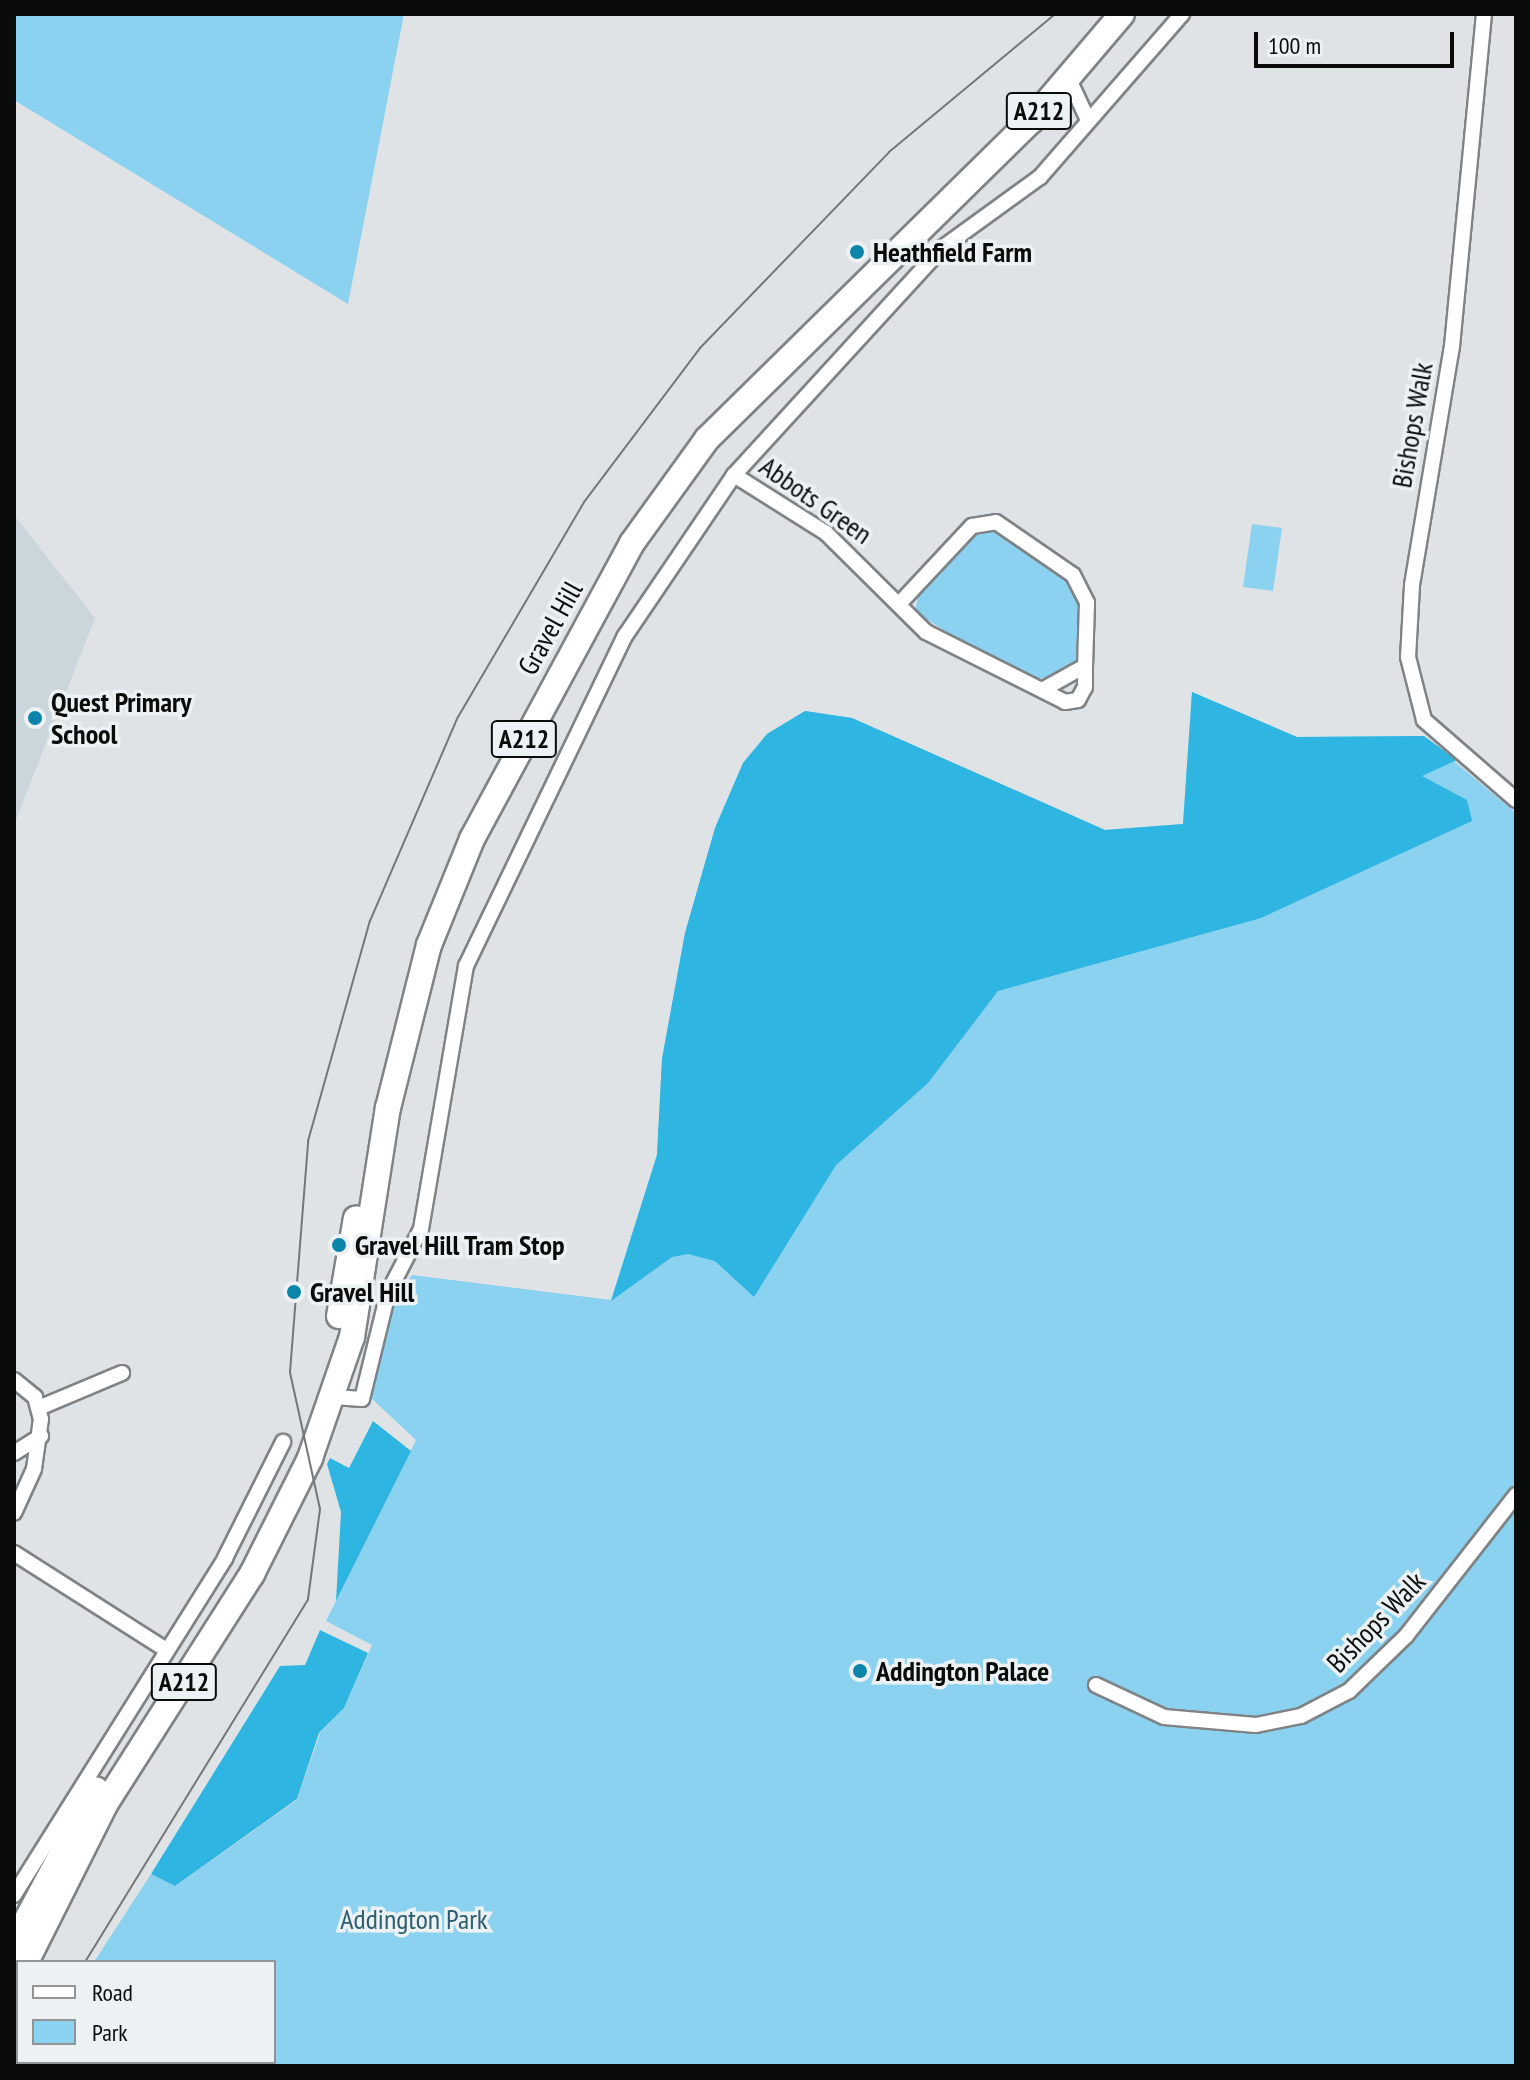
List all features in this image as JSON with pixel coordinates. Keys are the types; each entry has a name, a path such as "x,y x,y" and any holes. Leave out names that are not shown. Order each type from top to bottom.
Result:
{"main road":[{"name":"Gravel Hill","path":"27,1960 106,1803 266,1549 344,1400 411,1008 442,909 491,801 632,543 676,477 949,203 1068,77 1122,14"},
{"name":"Gravel Hill","path":"17,1925 268,1496 337,1330 376,1086 400,987 437,879 475,797 661,470 864,267 949,203"}],"street":[{"name":"Gravel Hill","path":"344,1400 366,1390 388,1293 421,1229 439,1156 466,966 625,636 734,475 942,248 1040,177 1182,14"},
{"name":"Bishops Walk","path":"1484,14 1452,346 1414,574 1408,657 1424,720 1516,800"},
{"path":"1068,77 1088,120"},
{"name":"Abbots Green","path":"734,475 826,533 926,632 1065,702 1078,700 1085,666 1082,588 996,522 972,526 899,604"},
{"path":"1042,690 1085,666"},
{"path":"41,1407 122,1373"},
{"path":"14,1380 41,1407 41,1436 14,1513"},
{"path":"14,1453 41,1436"},
{"name":"Gravel Hill","path":"14,1895 166,1650 268,1496 283,1442"},
{"name":"Bishops Walk","path":"1096,1685 1164,1717 1256,1725 1301,1716 1349,1691 1406,1636 1516,1495"},
{"path":"14,1553 166,1650"}],"shaded area":[{"name":"Quest Primary School","path":"14,515 95,618 14,825"},
{"path":"1192,692 1297,737 1424,736 1457,760 1422,776 1467,800 1472,821 1261,918 998,991 928,1083 836,1165 754,1297 715,1261 688,1254 672,1257 611,1301 657,1155 662,1059 685,933 715,828 743,763 767,734 805,711 852,718 1105,830 1183,824"},
{"path":"373,1421 411,1451 336,1601 341,1512 327,1464 330,1458 349,1468"},
{"path":"320,1630 368,1653 344,1708 319,1733 297,1799 175,1886 151,1874 280,1666 305,1665"}],"green space":[{"path":"14,14 404,14 348,304 14,100"},
{"path":"1252,524 1282,528 1273,591 1243,587"},
{"path":"995,528 1068,579 1080,603 1078,660 1052,677 1035,679 987,657 915,612 919,591 977,531"},
{"name":"Addington Park","path":"1192,692 1297,737 1424,736 1516,813 1516,2066 169,2066 276,2064 276,1960 95,1960 151,1874 175,1886 297,1800 320,1733 344,1708 372,1645 326,1621 416,1440 371,1398 394,1299 412,1275 611,1300 657,1155 662,1059 685,933 715,828 743,763 767,734 805,711 852,718 1105,830 1183,824"}],"tram line":[{"path":"86,1960 308,1599 320,1509 290,1372 308,1141 370,921 458,717 584,502 700,348 889,152 1055,14"}],"place":[{"name":"Heathfield Farm","path":"857,252"},
{"name":"Quest Primary School","path":"35,718"},
{"name":"Gravel Hill Tram Stop","path":"339,1245"},
{"name":"Gravel Hill","path":"294,1292"},
{"name":"Addington Palace","path":"860,1671"}]}
